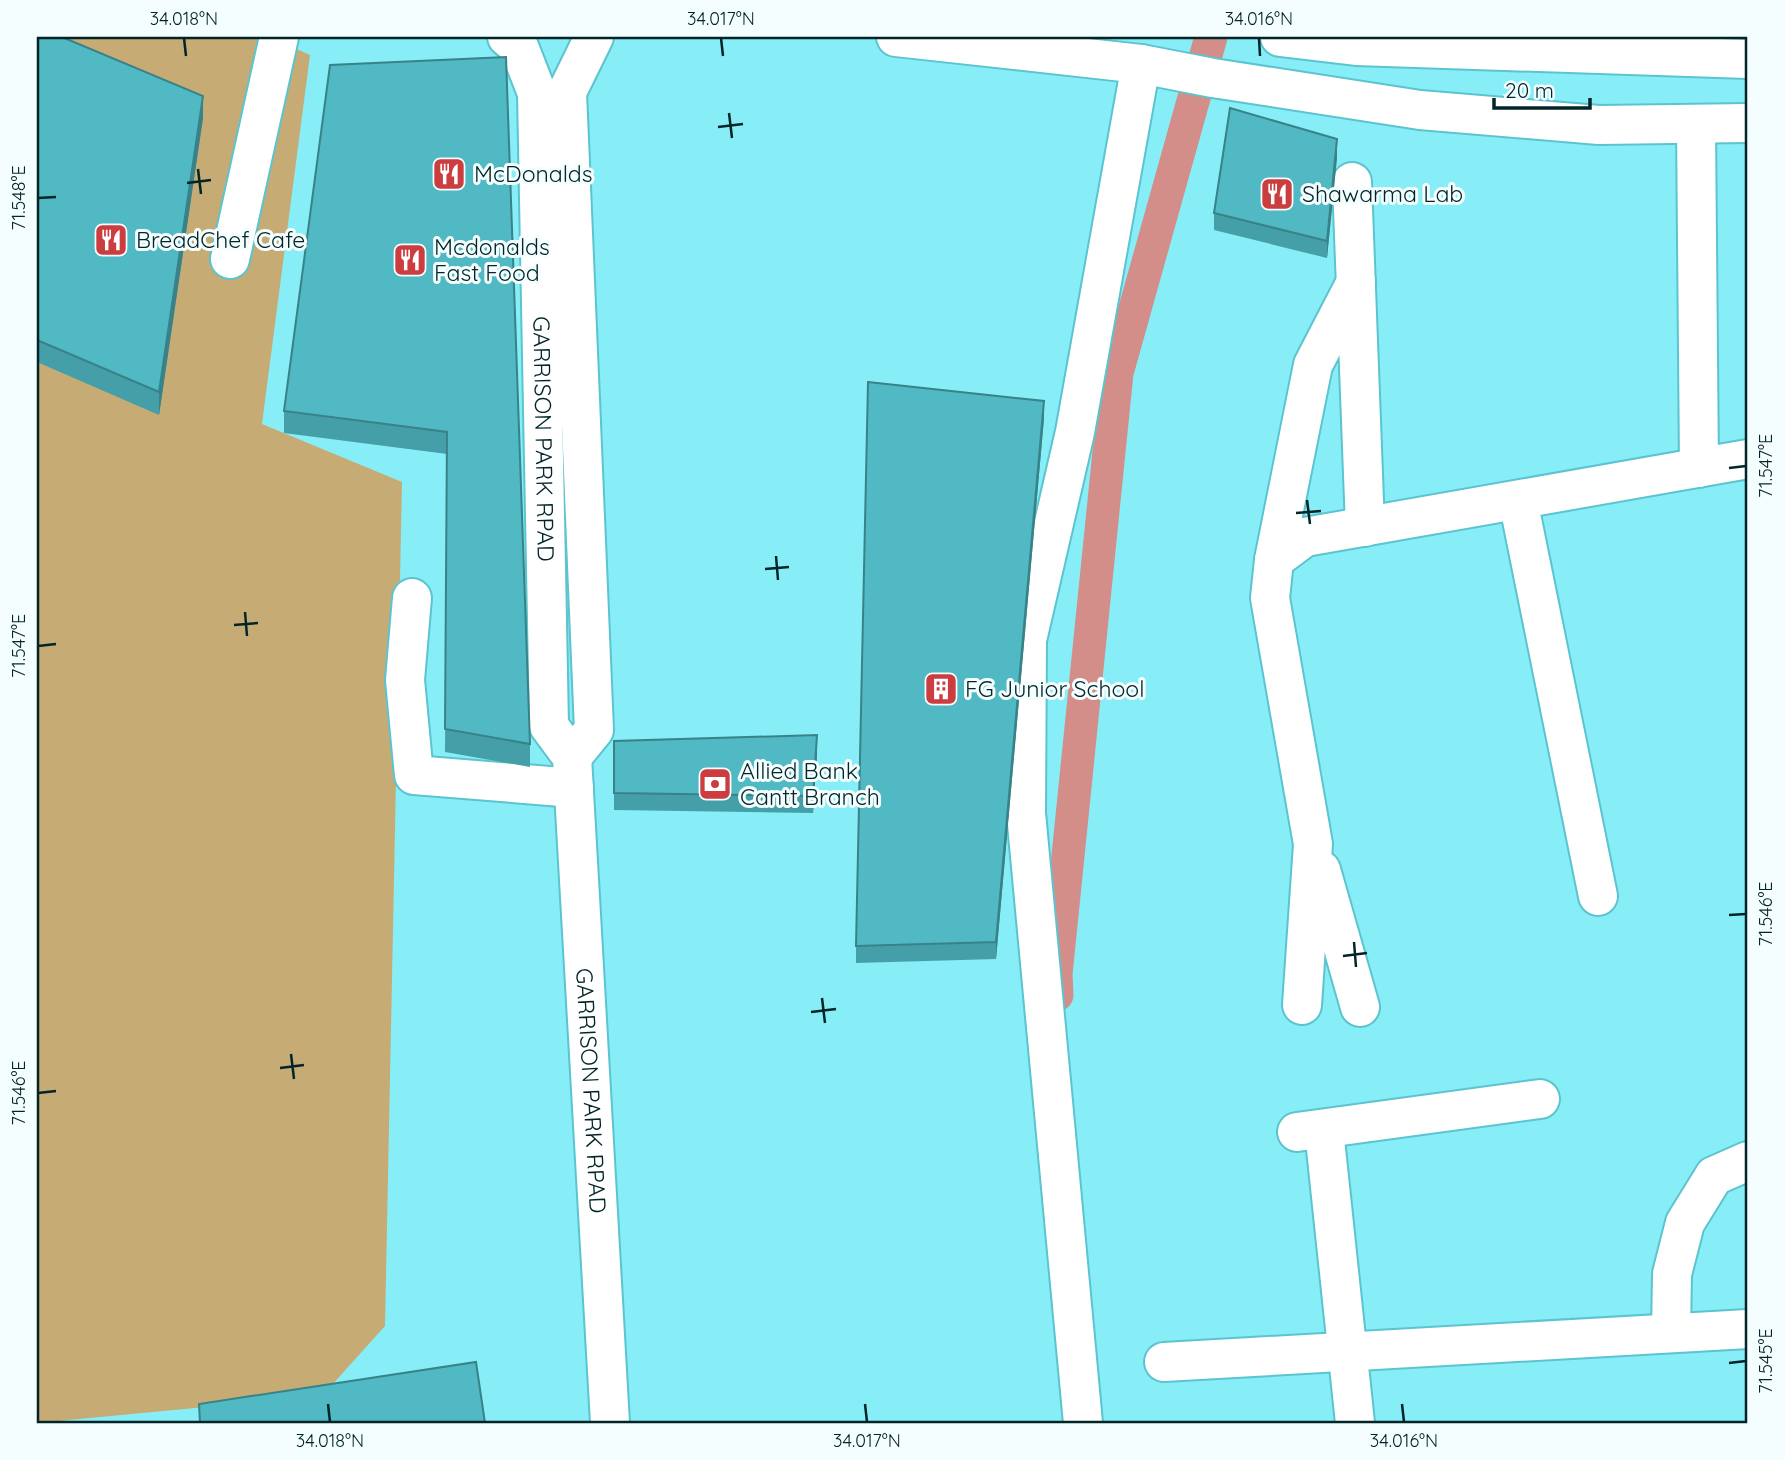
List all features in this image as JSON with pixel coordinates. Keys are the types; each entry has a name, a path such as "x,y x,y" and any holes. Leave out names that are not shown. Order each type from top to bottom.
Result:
{"street":[{"path":"230,259 279,37"},
{"name":"GARRISON PARK RPAD","path":"507,37 519,47 537,93 549,726 573,772 610,1423"},
{"name":"GARRISON PARK RPAD","path":"573,772 594,730 567,92 594,37"},
{"path":"896,37 1152,66 1213,79 1420,110 1599,125 1748,123"},
{"path":"1280,37 1356,46 1748,59"},
{"path":"1083,1423 1026,813 1027,640 1076,432 1152,66"},
{"path":"1696,124 1699,468"},
{"path":"1352,183 1365,527"},
{"path":"1356,282 1313,365 1274,560 1270,598 1313,844 1360,1007"},
{"path":"1274,560 1305,537 1748,459"},
{"path":"1518,500 1598,897"},
{"path":"412,598 405,680 414,775 573,772"},
{"path":"1302,1005 1313,844"},
{"path":"1355,1423 1348,1352 1311,1131 1540,1099"},
{"path":"1671,1334 1672,1274 1685,1223 1714,1176 1748,1161"},
{"path":"1164,1362 1748,1329"}],"shaded area":[{"path":"37,37 270,37 310,55 262,424 402,482 385,1326 322,1396 37,1423"}],"building":[{"name":"BreadChef Cafe","path":"37,37 62,37 203,96 159,392 37,340"},
{"name":"Mcdonalds Fast Food","path":"506,57 530,744 445,729 447,432 284,411 330,65"},
{"name":"Shawarma Lab","path":"1230,108 1337,139 1327,241 1214,213"},
{"name":"FG Junior School","path":"868,382 1044,401 996,942 856,946"},
{"name":"Allied Bank Cantt Branch","path":"817,735 813,796 614,793 614,741"},
{"path":"476,1362 485,1423 200,1423 199,1404"}],"waterway":[{"path":"1057,995 1056,974 1117,373 1211,37"}],"place":[{"name":"McDonalds","path":"449,174"},
{"name":"Shawarma Lab","path":"1277,194"},
{"name":"BreadChef Cafe","path":"111,240"},
{"name":"Mcdonalds Fast Food","path":"410,260"},
{"name":"FG Junior School","path":"941,689"},
{"name":"Allied Bank Cantt Branch","path":"715,784"}]}
